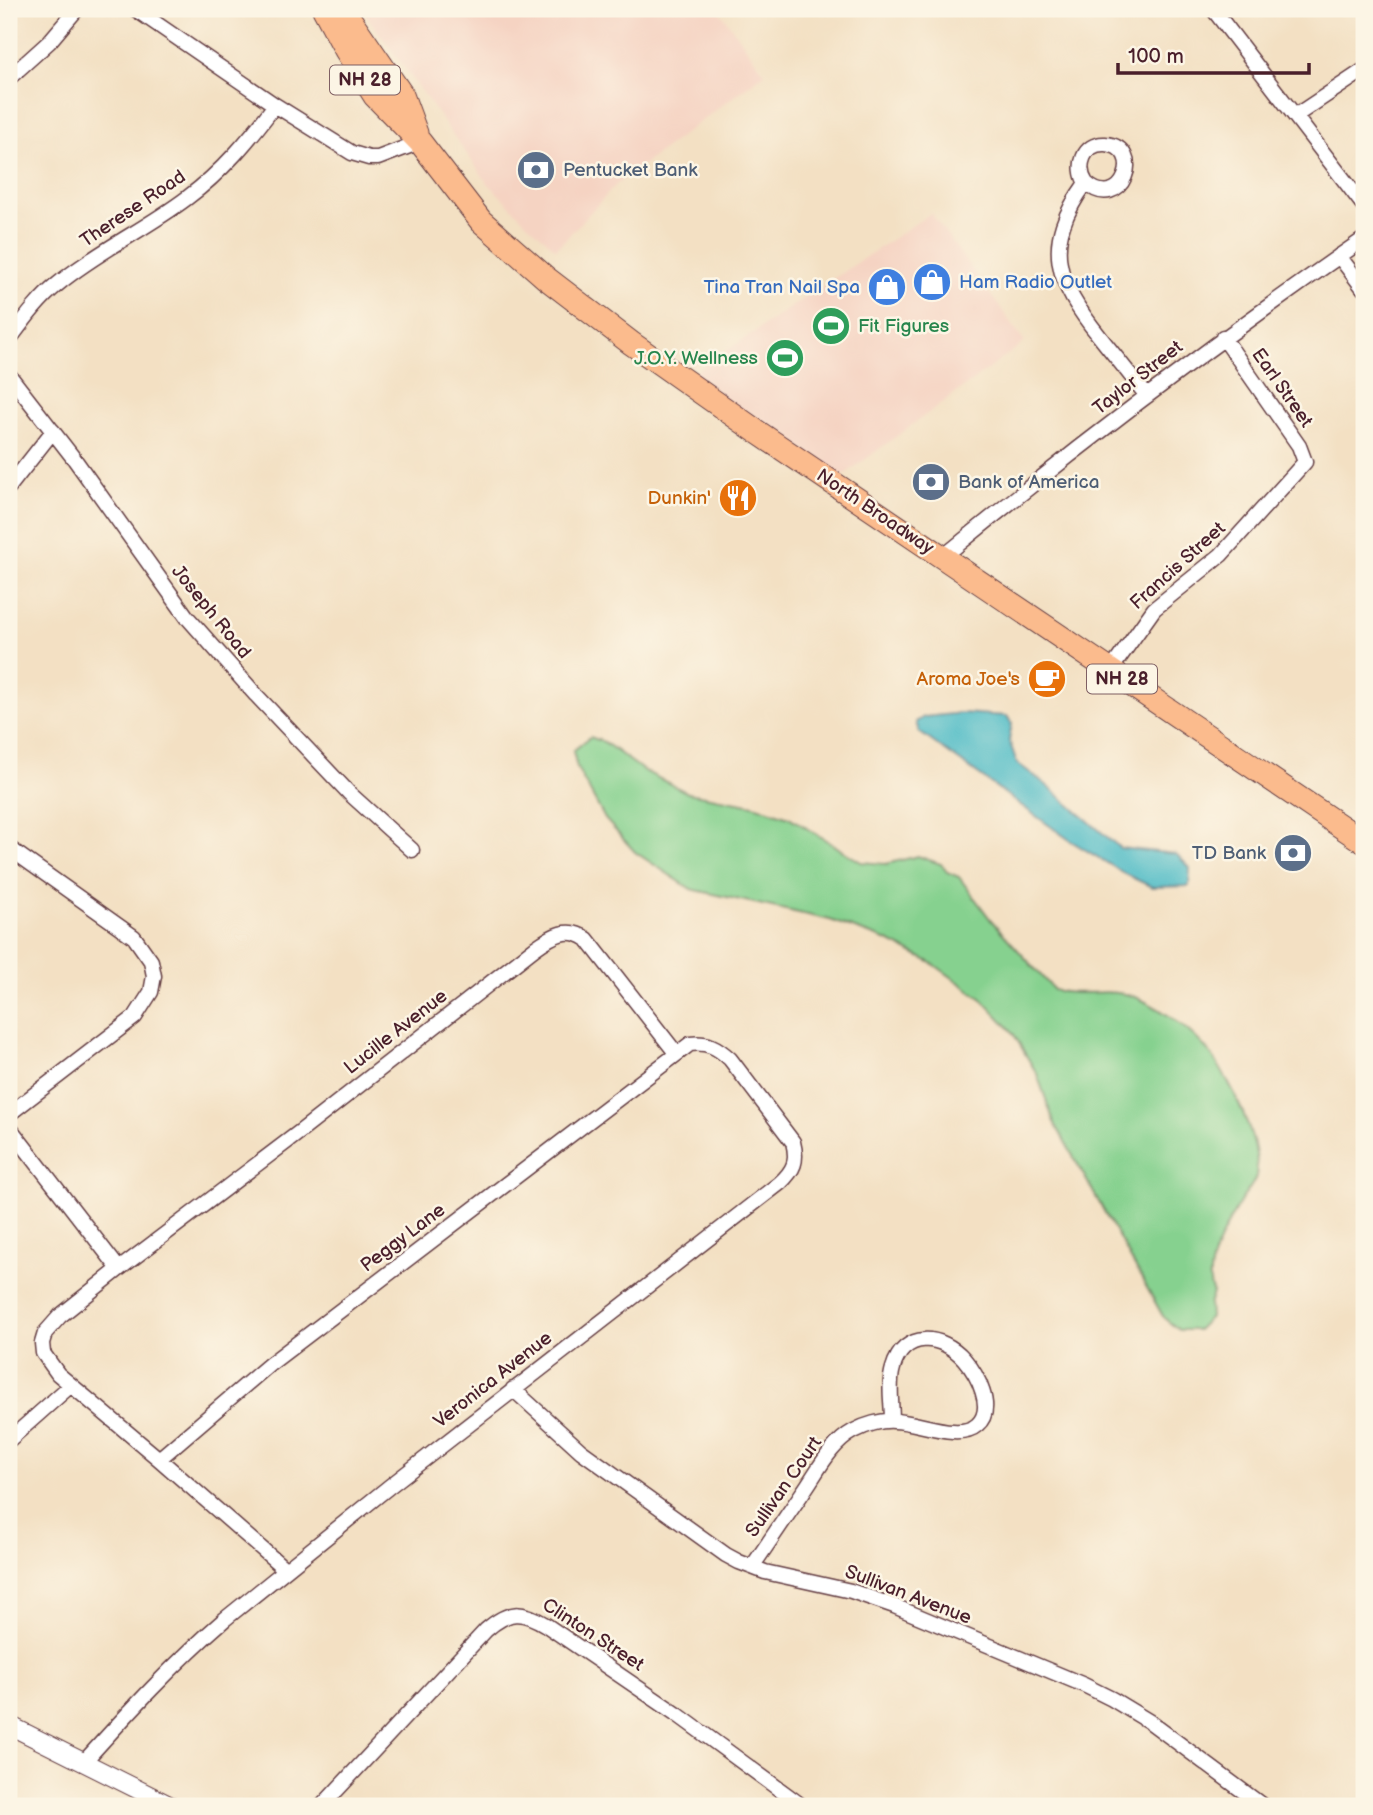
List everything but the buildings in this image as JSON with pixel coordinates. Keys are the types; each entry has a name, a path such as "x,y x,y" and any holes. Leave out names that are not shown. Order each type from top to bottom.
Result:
{"main road":[{"name":"North Broadway","path":"324,9 375,96 420,142 481,221 547,278 683,380 1364,842"},
{"name":"North Broadway","path":"343,9 402,95 420,142"}],"street":[{"path":"9,78 49,42 78,9"},
{"path":"135,9 336,145 369,158 387,156 420,142"},
{"path":"1213,9 1364,206"},
{"path":"1295,116 1364,70"},
{"name":"Therese Road","path":"9,340 34,308 57,285 99,254 169,212 209,180 238,153 275,105"},
{"path":"1086,183 1068,211 1062,232 1059,257 1063,280 1087,320 1147,396"},
{"name":"Taylor Street","path":"943,557 1223,337 1364,239"},
{"path":"1339,256 1364,289"},
{"name":"Earl Street","path":"1223,337 1299,446 1306,462"},
{"name":"Joseph Road","path":"9,374 187,617 349,793 412,850"},
{"path":"9,487 53,431"},
{"name":"Francis Street","path":"1110,671 1154,609 1221,555 1306,462"},
{"path":"9,1114 135,1017 151,992 154,976 152,961 134,937 12,856"},
{"name":"Lucille Avenue","path":"286,1570 159,1459 70,1386 43,1353 45,1334 60,1315 119,1269 535,948 560,933 579,933 587,939 676,1053"},
{"name":"Veronica Avenue","path":"83,1763 145,1695 199,1642 513,1389 791,1172 797,1157 793,1142 730,1059 719,1049 705,1043 690,1044 676,1053"},
{"name":"Peggy Lane","path":"159,1459 270,1364 676,1053"},
{"path":"9,1127 119,1269"},
{"name":"Sullivan Court","path":"752,1567 836,1444 861,1428 892,1420 952,1432 966,1430 983,1419 985,1406 978,1384 965,1361 936,1340 918,1340 906,1347 895,1362 891,1376 892,1420"},
{"path":"9,1440 70,1386"},
{"name":"Sullivan Avenue","path":"513,1389 581,1451 726,1555 765,1572 851,1591 894,1606 1084,1685 1150,1722 1263,1806"},
{"name":"Clinton Street","path":"322,1806 486,1630 503,1618 522,1614 546,1625 641,1689 802,1806"},
{"path":"9,1725 170,1806"}],"shaded area":[{"path":"362,9 718,9 765,73 616,185 556,249 487,182"},
{"path":"931,213 1025,342 833,483 683,380"}],"green space":[{"path":"590,737 604,742 644,771 688,793 754,805 789,817 861,862 886,864 918,856 941,864 947,872 959,877 991,920 1054,990 1075,993 1107,992 1138,998 1177,1022 1195,1037 1210,1053 1235,1095 1250,1130 1257,1163 1255,1179 1230,1219 1213,1258 1210,1271 1213,1293 1209,1304 1210,1317 1197,1330 1179,1330 1164,1318 1054,1122 1037,1074 1012,1031 982,999 932,963 888,941 830,920 691,889 635,852 605,819 577,768 573,751"}],"water":[{"path":"962,713 1007,716 1012,724 1009,740 1017,763 1120,848 1176,854 1190,868 1189,886 1152,887 1127,875 1071,841 919,732 916,722 924,717"}],"place":[{"name":"Pentucket Bank","path":"536,170"},
{"name":"Ham Radio Outlet","path":"932,282"},
{"name":"Tina Tran Nail Spa","path":"887,287"},
{"name":"Fit Figures","path":"831,326"},
{"name":"J.O.Y. Wellness","path":"785,358"},
{"name":"Bank of America","path":"931,482"},
{"name":"Dunkin'","path":"738,498"},
{"name":"Aroma Joe's","path":"1047,679"},
{"name":"TD Bank","path":"1293,853"}]}
